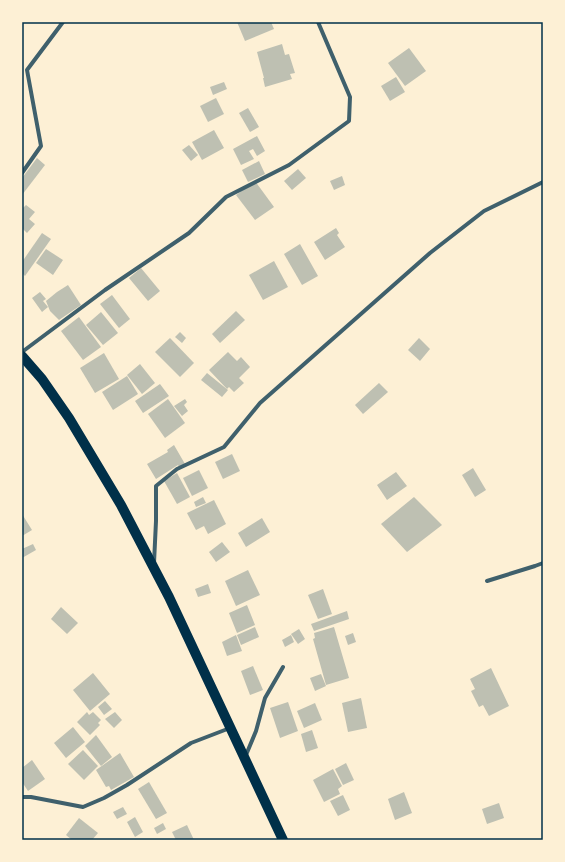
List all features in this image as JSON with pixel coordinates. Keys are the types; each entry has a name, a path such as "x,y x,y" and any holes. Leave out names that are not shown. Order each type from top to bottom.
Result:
{"highway":[{"path":"22,356 42,378 69,418 121,506 154,567 283,840"}],"street":[{"path":"22,174 40,146 27,70 63,22"},
{"path":"22,352 105,290 189,233 226,197 289,165 349,121 350,97 318,22"},
{"path":"154,567 156,486 177,469 224,447 260,403 430,253 484,210 543,182"},
{"path":"487,581 543,563"},
{"path":"244,758 256,731 264,698 283,667"},
{"path":"22,797 31,796 83,807 104,798 121,788 191,743 230,728"}],"building":[{"path":"237,22 271,22 274,29 245,41"},
{"path":"282,44 285,55 289,54 295,73 290,74 292,79 265,87 257,52"},
{"path":"409,48 426,71 405,86 388,63"},
{"path":"396,77 405,92 390,101 381,86"},
{"path":"224,82 227,89 213,95 210,87"},
{"path":"216,98 224,114 208,122 200,106"},
{"path":"248,108 259,127 250,132 239,113"},
{"path":"214,130 224,148 202,160 192,142"},
{"path":"257,136 265,151 257,156 253,149 249,151 254,159 241,165 233,149"},
{"path":"189,145 198,155 191,161 182,150"},
{"path":"37,158 45,165 22,195 22,178"},
{"path":"259,161 265,174 248,182 242,170"},
{"path":"298,169 306,178 292,190 284,181"},
{"path":"342,176 345,185 334,190 330,181"},
{"path":"255,181 274,207 255,220 236,195"},
{"path":"26,205 35,212 29,219 35,224 27,233 22,228 22,209"},
{"path":"336,228 339,233 337,235 345,247 325,260 314,242"},
{"path":"42,233 51,239 25,276 22,273 22,262"},
{"path":"300,244 318,276 302,285 284,254"},
{"path":"46,249 63,260 53,275 36,263"},
{"path":"274,261 288,287 263,300 249,275"},
{"path":"141,268 160,291 148,301 129,278"},
{"path":"68,285 81,305 59,320 50,311 46,301"},
{"path":"40,292 46,299 43,301 48,307 42,312 32,298"},
{"path":"112,295 130,319 119,328 100,304"},
{"path":"236,311 245,320 220,343 212,334"},
{"path":"101,312 118,333 103,345 86,325"},
{"path":"79,317 101,347 83,360 61,331"},
{"path":"180,332 186,338 182,343 175,337"},
{"path":"170,338 194,363 180,377 155,352"},
{"path":"419,338 430,349 420,361 408,350"},
{"path":"228,352 237,361 241,357 250,367 239,378 244,383 234,392 229,387 227,389 209,370"},
{"path":"104,353 119,379 95,393 80,368"},
{"path":"140,364 155,383 142,394 127,375"},
{"path":"207,373 228,390 222,397 201,380"},
{"path":"127,376 138,394 113,410 102,392"},
{"path":"379,383 388,392 363,414 355,405"},
{"path":"160,384 169,396 143,413 135,401"},
{"path":"168,399 185,423 165,438 148,414"},
{"path":"185,399 187,402 184,405 188,411 182,416 174,406"},
{"path":"174,445 185,464 179,467 178,465 156,479 147,464 168,452 167,450"},
{"path":"232,454 240,471 223,479 215,462"},
{"path":"473,468 486,490 475,497 462,475"},
{"path":"199,470 208,488 192,496 183,478"},
{"path":"396,472 407,486 387,500 377,485"},
{"path":"177,473 190,497 177,504 164,481"},
{"path":"203,497 206,503 196,507 194,502"},
{"path":"414,497 442,525 407,552 381,524"},
{"path":"214,500 226,524 208,534 204,526 196,530 187,513"},
{"path":"22,514 32,530 22,536"},
{"path":"262,518 270,532 246,547 238,533"},
{"path":"222,542 230,552 216,562 209,552"},
{"path":"33,544 36,550 22,558 22,549"},
{"path":"248,570 260,595 236,606 225,581"},
{"path":"208,584 211,593 198,597 195,589"},
{"path":"323,589 332,614 318,619 308,595"},
{"path":"247,605 255,625 237,633 229,613"},
{"path":"61,607 78,623 67,634 51,619"},
{"path":"347,611 349,619 314,631 311,624"},
{"path":"255,627 259,637 241,645 237,635"},
{"path":"334,627 349,678 326,685 313,639 315,638 314,633"},
{"path":"299,629 305,639 298,644 291,634"},
{"path":"353,633 356,642 348,645 345,636"},
{"path":"236,635 242,651 227,656 222,642"},
{"path":"291,635 294,642 285,647 282,640"},
{"path":"253,666 263,690 250,695 241,671"},
{"path":"491,668 509,706 489,716 483,705 479,707 471,691 475,689 470,679"},
{"path":"93,673 110,694 90,711 73,690"},
{"path":"321,674 326,686 315,691 310,678"},
{"path":"361,698 367,728 348,732 342,703"},
{"path":"105,701 112,709 104,715 98,707"},
{"path":"288,702 298,731 280,738 270,708"},
{"path":"315,703 322,720 304,728 297,711"},
{"path":"87,712 89,715 93,712 101,720 98,723 100,725 90,735 77,722"},
{"path":"115,712 122,720 114,728 105,719"},
{"path":"73,727 85,742 66,758 54,743"},
{"path":"312,730 318,748 306,752 301,734"},
{"path":"96,735 112,757 101,766 85,746"},
{"path":"83,750 98,766 84,780 68,764"},
{"path":"120,753 134,777 111,790 109,786 106,787 96,770"},
{"path":"32,760 45,779 28,791 22,782 22,768"},
{"path":"346,763 354,780 343,785 335,769"},
{"path":"333,769 342,786 338,789 340,794 324,802 313,780"},
{"path":"149,782 167,813 156,819 138,789"},
{"path":"404,792 412,813 395,820 388,799"},
{"path":"343,795 350,810 338,816 330,801"},
{"path":"499,803 504,818 487,824 482,809"},
{"path":"123,807 127,814 117,819 113,812"},
{"path":"135,817 143,832 135,837 127,822"},
{"path":"79,818 98,833 92,840 72,840 66,835"},
{"path":"163,823 166,829 157,834 154,828"},
{"path":"187,825 194,840 176,840 172,832"}]}
